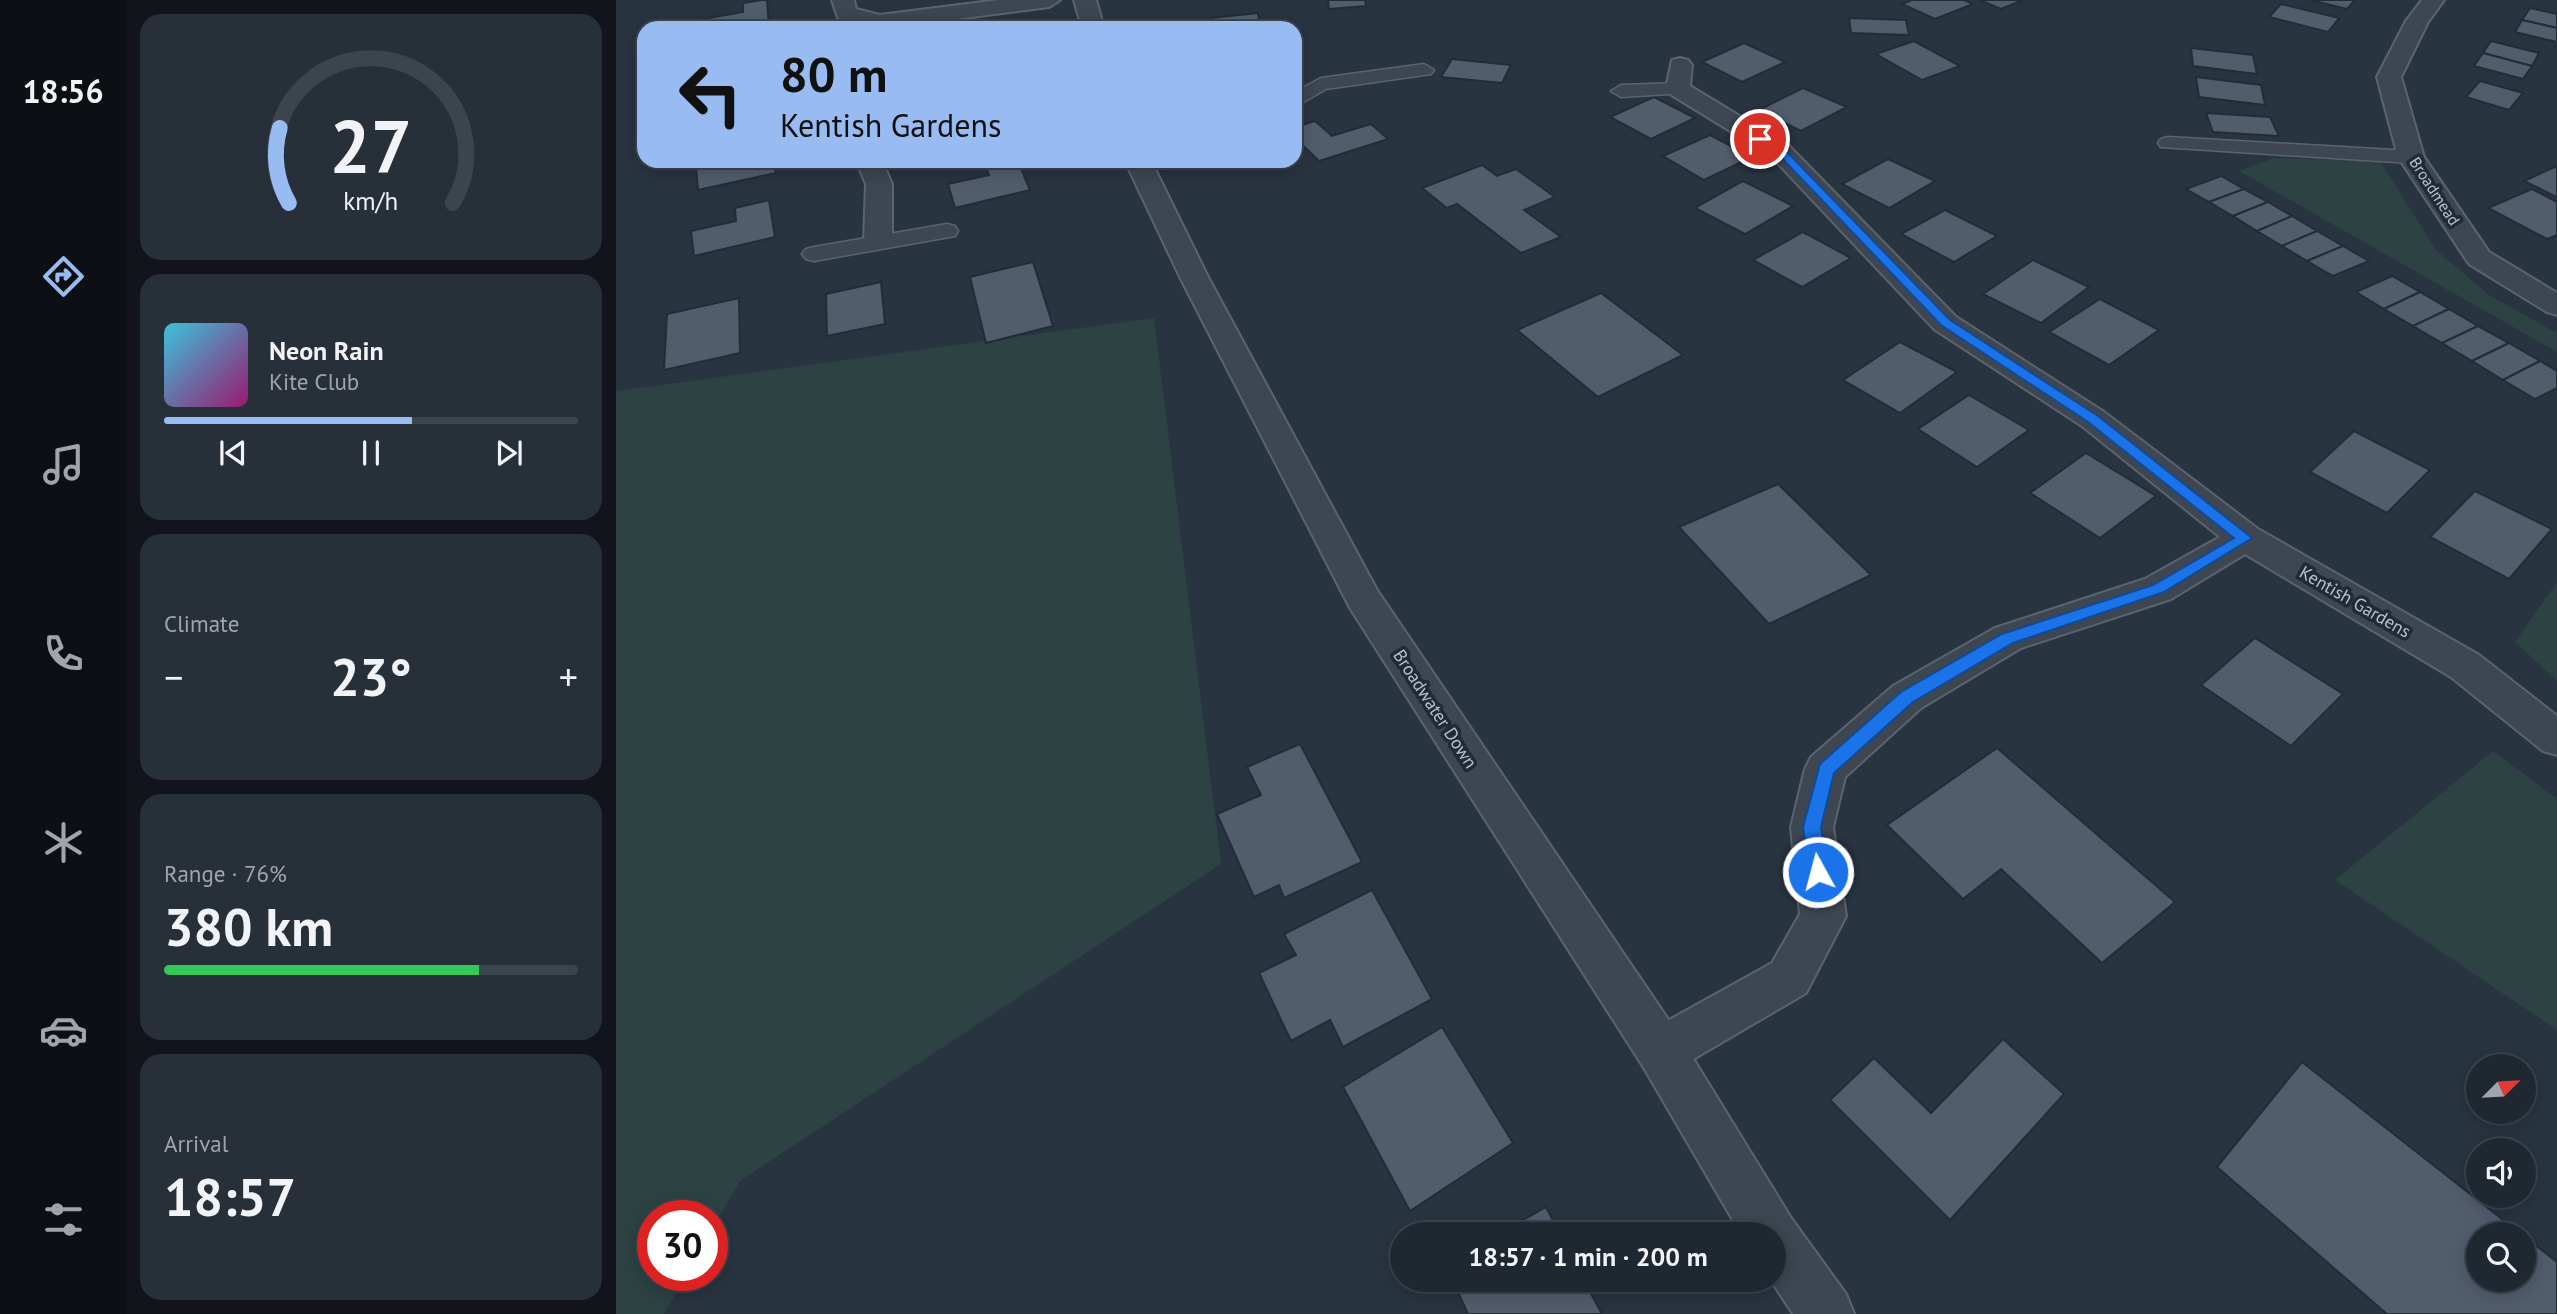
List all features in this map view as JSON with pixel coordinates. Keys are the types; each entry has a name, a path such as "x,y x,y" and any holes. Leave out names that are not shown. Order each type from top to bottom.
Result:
{"street":[{"path":"843,0 846,13 867,21"},
{"path":"905,21 1049,0"},
{"path":"1085,0 1091,21"},
{"name":"Broadmead","path":"2433,0 2417,21 2389,76 2411,157 2479,258 2553,300"},
{"name":"Kentish Gardens","path":"1679,77 1780,151 1945,323 2093,419 2245,538 2465,666 2557,739"},
{"path":"872,168 879,184 878,241"},
{"name":"Broadwater Down","path":"1141,168 1194,277 1363,597 1661,1051 1764,1222"},
{"path":"1661,1051 1789,978 1823,916 1812,827 1826,769 1907,697 2008,639 2158,589 2245,538"},
{"name":"Broadwater Down","path":"1786,1255 1826,1314"}],"lane":[{"path":"1302,97 1321,83 1424,70"},
{"path":"1621,91 1679,77"},
{"path":"2168,143 2411,157"},
{"path":"814,254 947,231"}],"green space":[{"path":"2274,158 2380,161 2436,250 2489,295 2557,333 2557,352 2239,171"},
{"path":"1154,318 1221,864 740,1181 728,1202 637,1200 637,1291 677,1291 664,1314 616,1314 616,391"},
{"path":"2557,582 2557,681 2515,642"},
{"path":"2493,751 2557,799 2557,1030 2335,880"}],"building":[{"path":"767,0 769,21 703,21 743,12 743,3"},
{"path":"1328,0 1365,0 1366,6 1329,9"},
{"path":"1912,0 1964,0 1973,4 1935,19 1902,4"},
{"path":"1980,0 2023,0 2001,9"},
{"path":"2310,0 2355,0 2347,9"},
{"path":"2281,4 2339,18 2328,32 2269,17"},
{"path":"2530,8 2557,14 2557,28 2522,20"},
{"path":"1258,13 1259,21 1211,21 1211,18"},
{"path":"1849,18 1906,20 1909,35 1851,33"},
{"path":"2522,20 2557,28 2557,42 2515,32"},
{"path":"1914,41 1960,66 1922,80 1876,54"},
{"path":"2491,41 2539,53 2532,66 2483,53"},
{"path":"1744,43 1785,62 1742,82 1702,62"},
{"path":"2191,48 2253,55 2257,74 2193,66"},
{"path":"2483,53 2532,66 2523,79 2474,66"},
{"path":"1452,59 1511,65 1502,83 1441,77"},
{"path":"2196,77 2261,85 2265,105 2199,97"},
{"path":"2480,81 2523,93 2509,110 2466,97"},
{"path":"1803,88 1847,107 1801,131 1759,110"},
{"path":"1654,97 1695,118 1651,139 1610,117"},
{"path":"2206,113 2270,117 2279,136 2213,132"},
{"path":"1315,121 1332,136 1371,124 1388,139 1319,161 1302,145 1302,125"},
{"path":"1710,135 1752,157 1704,180 1663,156"},
{"path":"1888,159 1935,181 1889,208 1842,184"},
{"path":"1482,165 1497,176 1516,169 1555,197 1524,210 1561,237 1521,253 1457,204 1447,208 1422,188"},
{"path":"2557,166 2557,197 2524,181"},
{"path":"696,168 775,168 776,173 698,190"},
{"path":"986,168 1021,168 1030,190 955,208 948,184 989,175"},
{"path":"2221,176 2244,189 2209,202 2186,189"},
{"path":"1743,181 1793,206 1745,234 1695,208"},
{"path":"2244,189 2268,202 2233,216 2209,202"},
{"path":"2532,189 2557,202 2557,235 2547,239 2488,208"},
{"path":"769,200 775,237 694,256 691,231 736,221 735,208"},
{"path":"2268,202 2292,216 2257,231 2233,216"},
{"path":"1945,210 1997,236 1954,262 1901,234"},
{"path":"2292,216 2317,231 2282,246 2257,231"},
{"path":"2317,231 2343,246 2307,261 2282,246"},
{"path":"1803,232 1851,258 1802,287 1753,260"},
{"path":"2343,246 2369,261 2333,276 2307,261"},
{"path":"2033,260 2089,287 2041,323 1983,294"},
{"path":"1033,262 1053,326 986,343 970,277"},
{"path":"2392,276 2420,292 2384,309 2356,292"},
{"path":"881,282 885,324 827,336 826,294"},
{"path":"2420,292 2449,309 2413,326 2384,309"},
{"path":"1601,293 1683,355 1598,397 1517,330"},
{"path":"739,298 740,353 664,370 667,314"},
{"path":"2100,299 2159,330 2109,365 2049,332"},
{"path":"2449,309 2478,326 2442,343 2413,326"},
{"path":"2478,326 2509,343 2472,361 2442,343"},
{"path":"1900,342 1957,372 1900,413 1843,380"},
{"path":"2509,343 2540,361 2503,380 2472,361"},
{"path":"2540,361 2557,371 2557,388 2535,399 2503,380"},
{"path":"1969,395 2029,430 1977,467 1918,429"},
{"path":"2354,431 2430,470 2387,513 2310,472"},
{"path":"2086,453 2156,496 2100,538 2030,493"},
{"path":"1778,484 1871,575 1769,624 1679,527"},
{"path":"2475,491 2552,529 2509,579 2430,537"},
{"path":"2255,638 2343,694 2291,746 2201,685"},
{"path":"1300,744 1362,862 1284,898 1279,885 1254,897 1217,814 1261,795 1247,767"},
{"path":"1997,748 2175,902 2102,963 2001,869 1963,899 1887,825"},
{"path":"1372,890 1432,999 1343,1047 1330,1020 1291,1041 1259,973 1296,955 1284,934"},
{"path":"1442,1027 1513,1143 1410,1211 1343,1087"},
{"path":"2003,1039 2064,1094 1950,1220 1830,1100 1874,1058 1931,1113"},
{"path":"2302,1062 2466,1191 2466,1208 2488,1208 2506,1222 2466,1222 2466,1292 2536,1292 2536,1245 2557,1262 2557,1314 2387,1314 2217,1167"},
{"path":"1546,1207 1554,1222 1520,1222"},
{"path":"1458,1292 1590,1292 1602,1314 1468,1314"}],"route":[{"path":"1760,139 1780,151 1945,323 2093,419 2245,538 2158,589 2008,639 1907,697 1826,769 1812,827 1818,872"}]}
